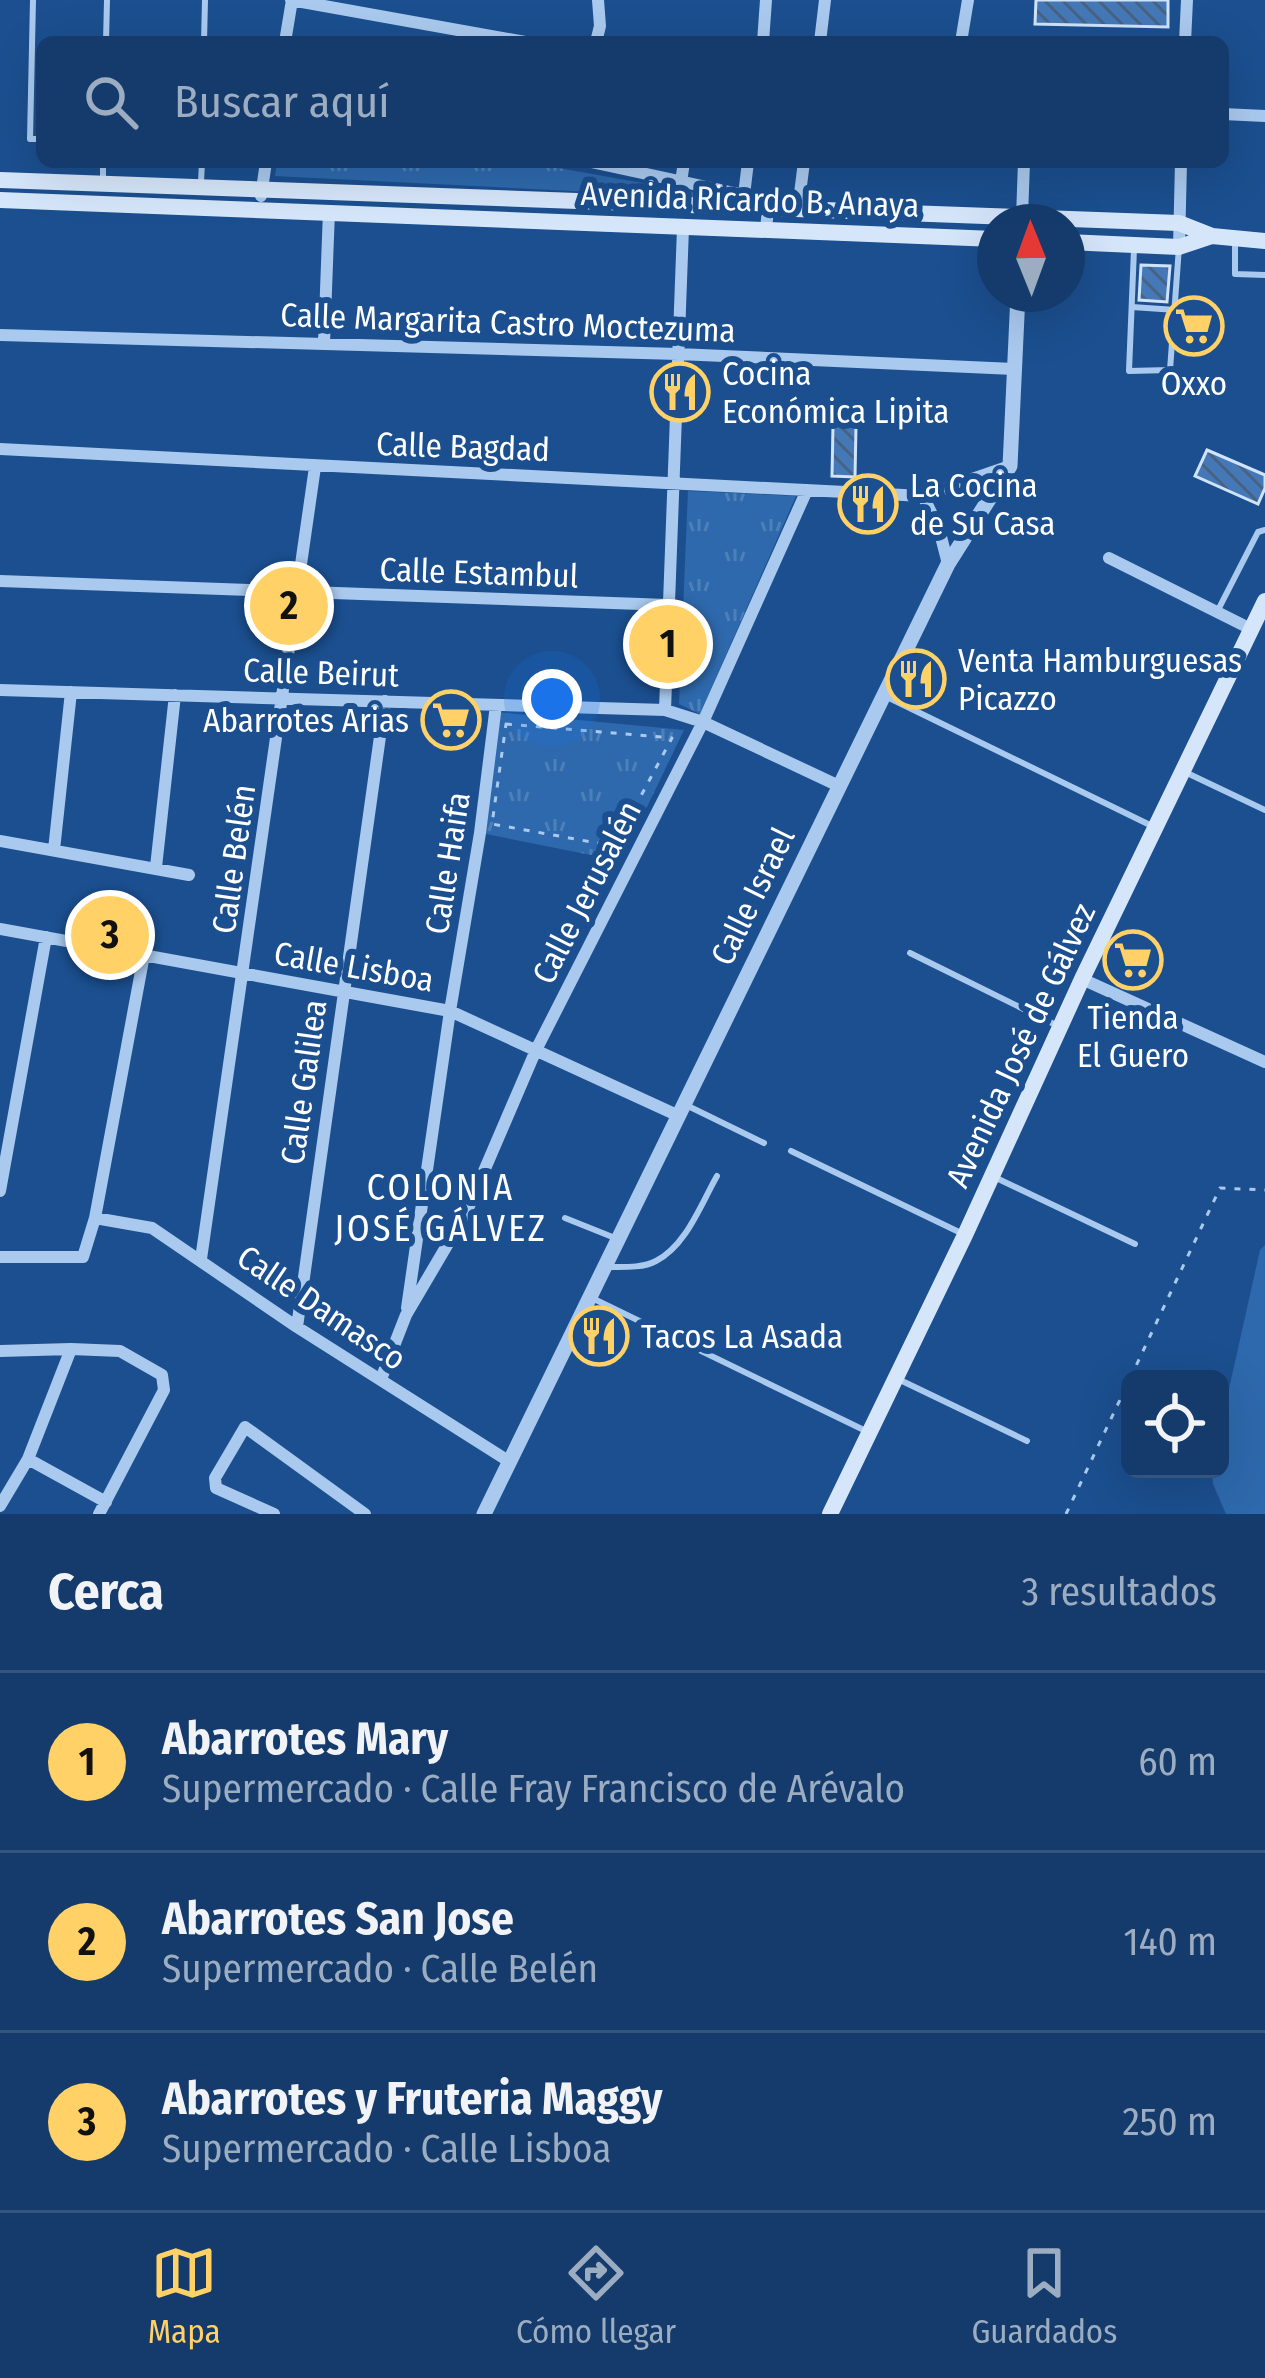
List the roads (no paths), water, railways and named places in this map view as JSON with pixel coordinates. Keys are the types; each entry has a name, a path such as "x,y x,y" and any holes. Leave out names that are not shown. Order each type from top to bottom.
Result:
{"main road":[{"name":"Avenida Ricardo B. Anaya","path":"0,180 977,218"},
{"path":"129,204 130,184"},
{"name":"Avenida Ricardo B. Anaya","path":"0,200 977,238"},
{"name":"Avenida Ricardo B. Anaya","path":"1085,221 1179,223 1212,236 1265,241"},
{"name":"Avenida Ricardo B. Anaya","path":"1085,243 1179,247 1212,236"},
{"name":"Avenida José de Gálvez","path":"835,1512 1082,979 1265,601"}],"street":[{"path":"598,0 598,36"},
{"path":"763,36 766,0"},
{"path":"821,36 825,0"},
{"path":"962,36 968,0"},
{"path":"1185,36 1187,0"},
{"path":"286,36 292,1 337,4 495,36"},
{"path":"1229,114 1265,116"},
{"path":"258,208 265,168"},
{"path":"618,168 744,195 768,208 766,230"},
{"path":"681,182 683,168"},
{"path":"744,195 747,168"},
{"path":"797,209 803,168"},
{"path":"1023,204 1024,168"},
{"path":"1179,247 1181,168"},
{"path":"324,343 328,211"},
{"path":"664,710 682,228"},
{"path":"1010,466 1017,312"},
{"name":"Calle Margarita Castro Moctezuma","path":"0,334 1014,369"},
{"name":"Calle Bagdad","path":"0,449 923,496 1010,466"},
{"name":"Calle Israel","path":"484,1514 948,563 1010,466"},
{"name":"Calle Belén","path":"201,1259 315,467"},
{"name":"Calle Jerusalén","path":"406,1315 466,1213 536,1050 703,722 808,490"},
{"path":"923,496 948,563"},
{"path":"1109,557 1251,629"},
{"name":"Calle Estambul","path":"0,581 668,605"},
{"name":"Calle Beirut","path":"0,690 664,710 703,722 839,786"},
{"path":"54,850 71,692"},
{"path":"157,868 175,695"},
{"name":"Calle Galilea","path":"297,1327 385,701"},
{"name":"Calle Haifa","path":"406,1315 496,705"},
{"path":"0,842 189,874"},
{"name":"Calle Lisboa","path":"0,929 450,1011 682,1110"},
{"path":"0,1191 46,937"},
{"path":"0,1257 83,1257 95,1218 144,955"},
{"path":"1082,979 1265,1062"},
{"name":"Calle Damasco","path":"95,1218 152,1228 297,1327 511,1462"},
{"path":"381,1379 406,1315"},
{"path":"0,1506 5,1485 28,1459 71,1349"},
{"path":"0,1351 120,1352 162,1375 164,1382 102,1508 28,1459"},
{"path":"274,1514 216,1488 215,1478 245,1427 364,1514"}],"lane":[{"path":"33,0 30,139 36,140"},
{"path":"106,36 107,0"},
{"path":"204,36 205,0"},
{"path":"103,183 104,168"},
{"path":"201,186 202,168"},
{"path":"1236,239 1235,274 1265,275"},
{"path":"1135,245 1129,370 1170,370 1179,247"},
{"path":"1132,307 1176,310"},
{"path":"1217,612 1258,532 1265,530"},
{"path":"884,695 1157,828"},
{"path":"1184,772 1265,810"},
{"path":"910,953 1061,1027"},
{"path":"682,1110 764,1143"},
{"path":"791,1151 965,1235"},
{"path":"991,1175 1135,1244"},
{"path":"605,1267 657,1261 681,1239 717,1176"},
{"path":"565,1218 619,1240"},
{"path":"590,1298 870,1432"},
{"path":"896,1378 1027,1441"}],"place":[{"name":"Oxxo","path":"1194,326"},
{"name":"Cocina Económica Lipita","path":"680,392"},
{"name":"La Cocina de Su Casa","path":"868,504"},
{"name":"Abarrotes San Jose","path":"289,606"},
{"name":"Abarrotes Mary","path":"668,644"},
{"name":"Venta Hamburguesas Picazzo","path":"916,679"},
{"name":"Abarrotes Arias","path":"451,720"},
{"name":"Abarrotes y Fruteria Maggy","path":"110,935"},
{"name":"Tienda El Guero","path":"1133,960"},
{"name":"Tacos La Asada","path":"599,1336"}],"district":[{"name":"COLONIA JOSÉ GÁLVEZ","path":"441,1208"}]}
